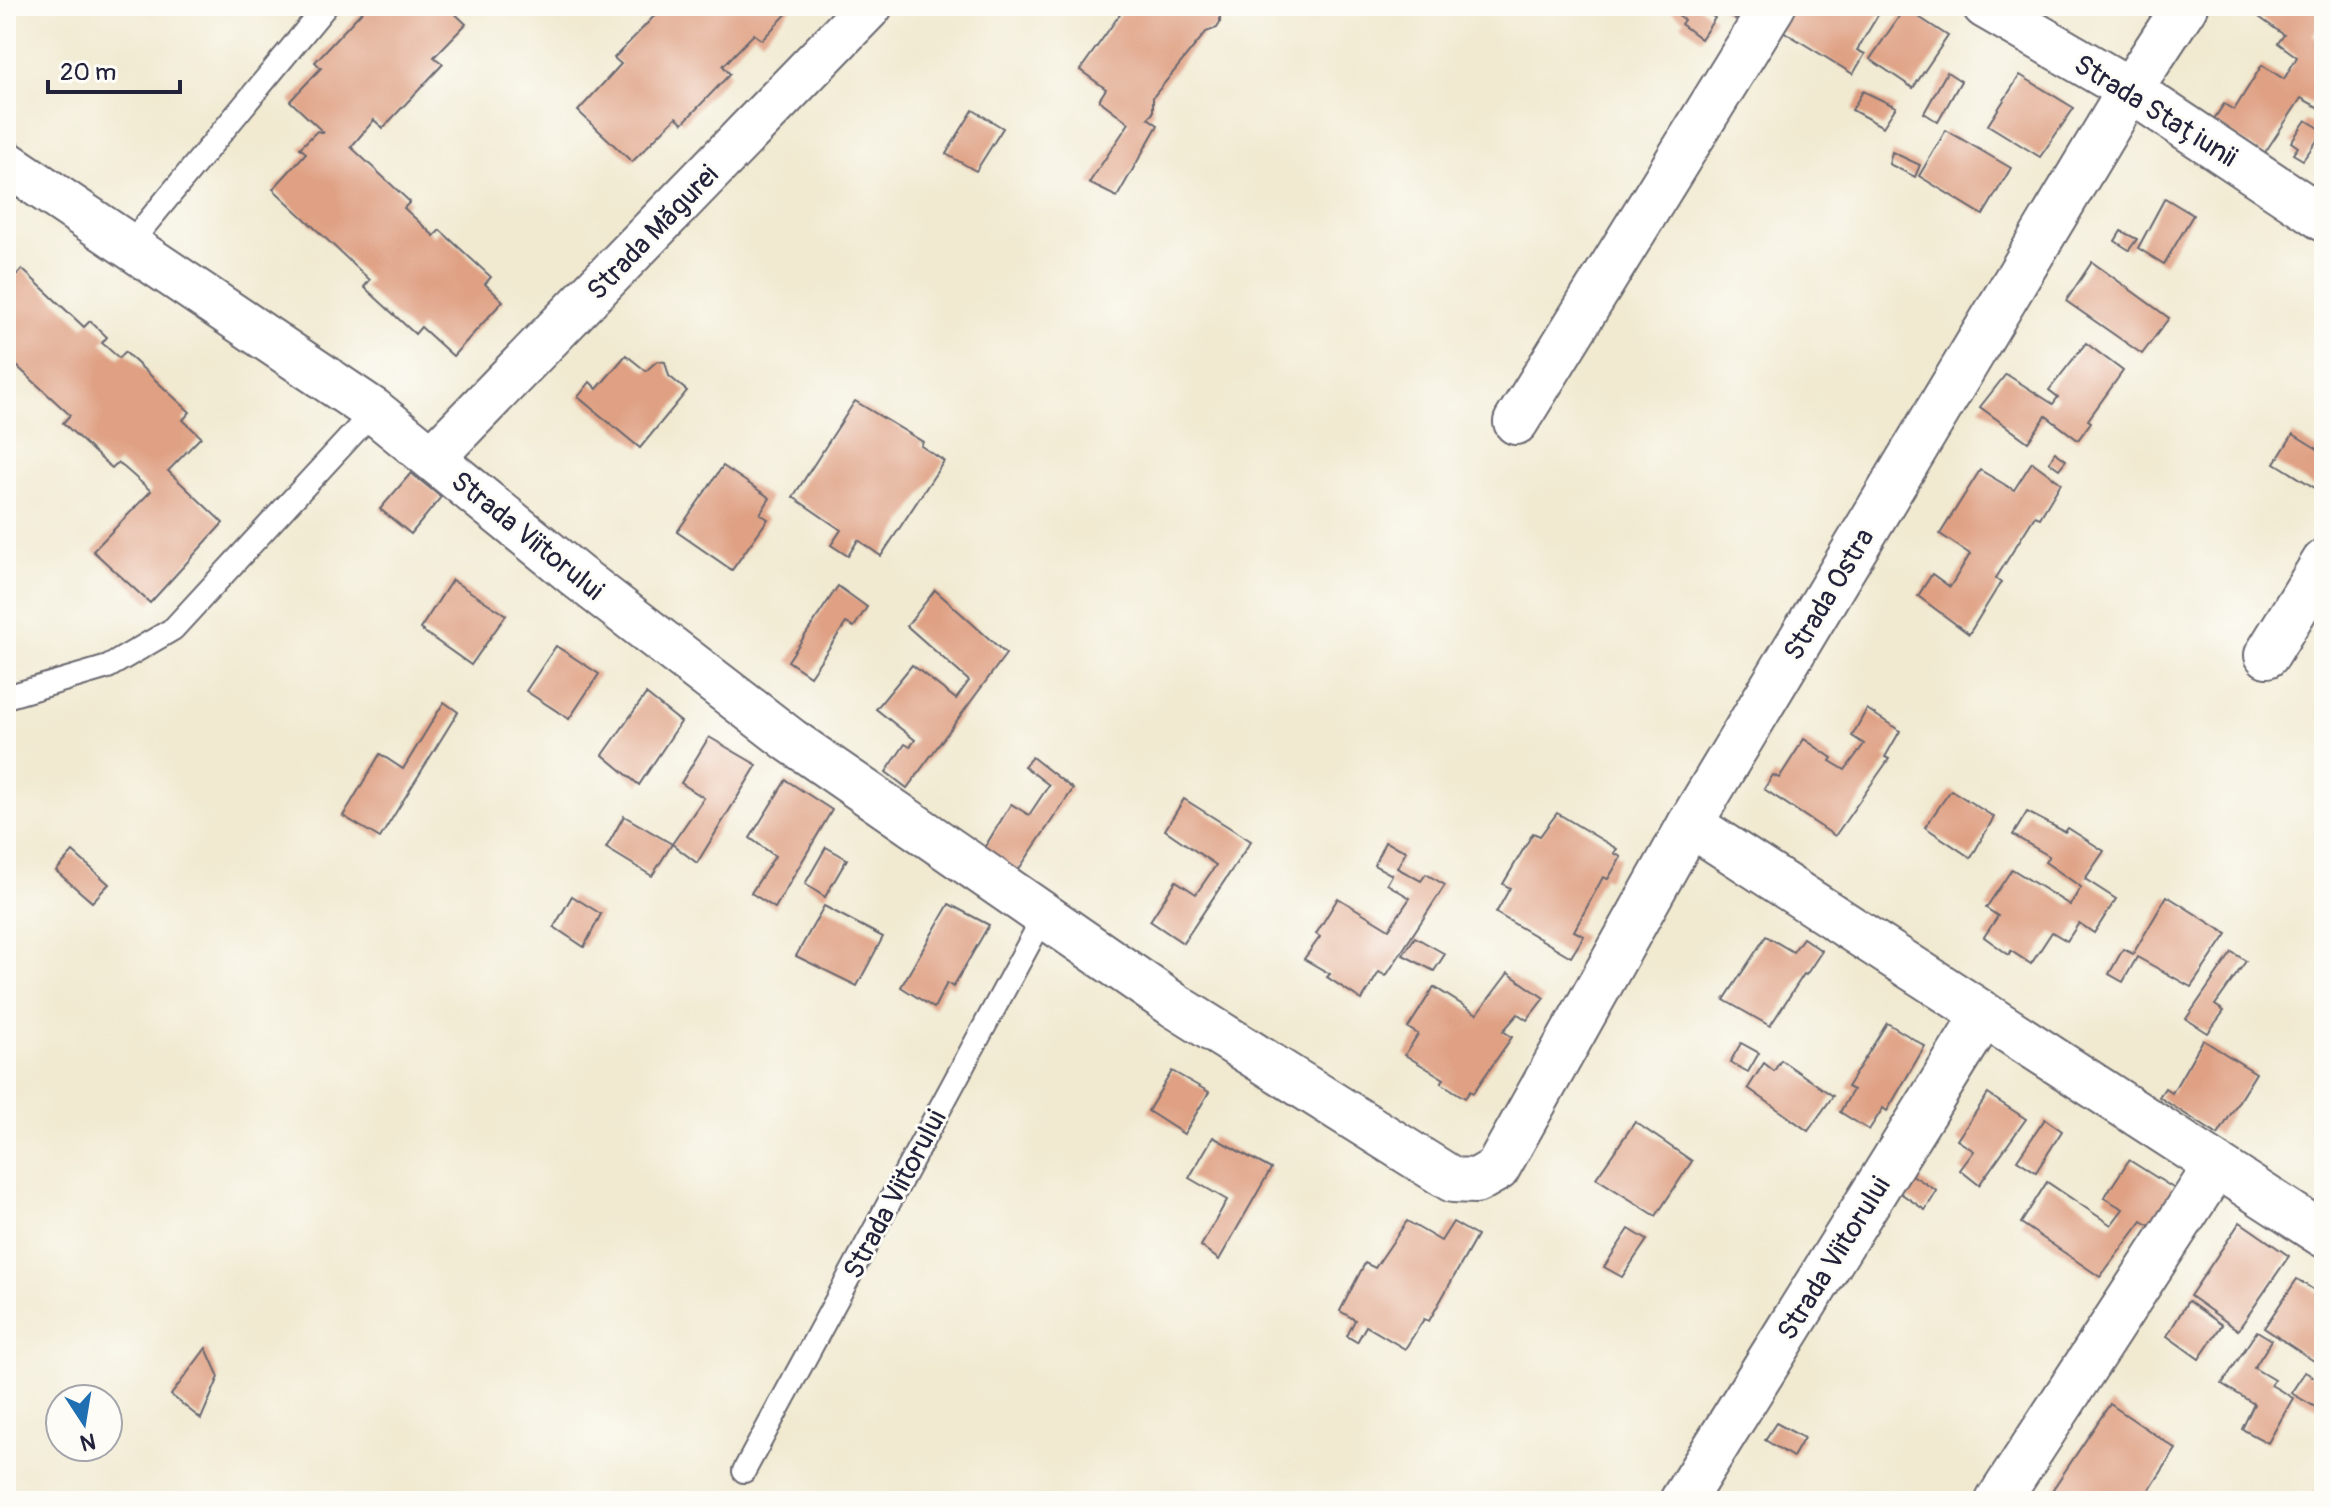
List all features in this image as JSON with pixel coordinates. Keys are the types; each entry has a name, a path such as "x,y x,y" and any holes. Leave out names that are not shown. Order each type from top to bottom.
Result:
{"street":[{"name":"Strada Măgurei","path":"433,457 870,6"},
{"path":"1516,422 1773,6"},
{"name":"Strada Stațiunii","path":"1985,6 2130,90 2324,219"},
{"name":"Strada Ostra","path":"1476,1181 1497,1169 1690,824 2130,90 2185,6"},
{"name":"Strada Viitorului","path":"6,163 374,411 578,577 790,740 1044,916 1174,1005 1453,1180 1476,1181"},
{"path":"2267,655 2324,562"},
{"path":"1690,824 2324,1235"},
{"name":"Strada Viitorului","path":"1682,1501 1984,1015"},
{"path":"1998,1501 2216,1166"}],"lane":[{"path":"127,247 326,6"},
{"path":"6,697 108,667 173,629 374,411"},
{"name":"Strada Viitorului","path":"744,1471 1044,916"}],"building":[{"path":"367,6 447,6 466,24 434,57 443,64 383,128 374,120 351,147 410,202 404,208 434,236 440,230 491,277 485,284 503,301 453,356 421,327 415,334 364,287 370,280 273,189 306,153 300,148 317,131 324,133 290,101 321,68 315,62"},
{"path":"676,6 794,6 762,40 754,34 723,66 730,74 683,123 676,117 632,162 578,111 621,64 614,58 662,8 668,14"},
{"path":"1126,6 1227,6 1217,28 1206,32 1153,97 1153,113 1148,118 1158,125 1117,197 1089,183 1129,123 1099,100 1106,89 1080,70"},
{"path":"1664,6 1698,6 1715,18 1701,39 1681,24 1684,20"},
{"path":"1718,6 1757,6 1743,25"},
{"path":"1790,6 1874,6 1881,10 1857,50 1865,54 1853,74 1778,28"},
{"path":"2266,6 2324,6 2324,19 2313,35 2324,43 2324,103 2321,109 2301,98 2264,154 2212,122 2224,104 2234,110 2262,65 2284,79 2297,57 2278,43 2284,35 2259,17"},
{"path":"1905,8 1948,36 1913,88 1870,59"},
{"path":"1947,72 1961,81 1938,122 1924,113"},
{"path":"2020,75 2074,108 2040,157 1988,125"},
{"path":"1863,91 1896,107 1883,127 1852,110"},
{"path":"973,110 1003,128 976,171 946,154"},
{"path":"2306,120 2324,131 2303,160 2293,154 2298,147 2291,142"},
{"path":"1946,130 2011,168 1983,215 1919,176"},
{"path":"1892,152 1920,165 1915,177 1889,164"},
{"path":"2165,198 2193,215 2164,264 2138,248"},
{"path":"2121,231 2137,239 2129,250 2115,241"},
{"path":"2092,262 2169,318 2142,354 2066,301"},
{"path":"22,269 84,327 90,321 107,337 102,343 119,358 125,352 190,412 183,420 201,437 168,471 223,523 150,603 93,551 151,491 118,462 112,468 107,464 63,423 70,415 6,356 6,286"},
{"path":"2086,343 2123,371 2088,420 2091,422 2078,440 2046,416 2028,442 1980,407 2006,374 2053,404 2058,397 2049,390"},
{"path":"626,355 646,371 657,361 665,362 669,376 687,391 640,448 578,397 590,382 597,389"},
{"path":"855,401 923,442 921,446 944,461 881,556 858,540 848,556 831,545 841,530 793,497"},
{"path":"2293,434 2324,453 2324,484 2320,491 2275,463"},
{"path":"2055,452 2066,460 2059,469 2049,462"},
{"path":"2032,462 2061,483 2040,518 2035,516 1996,578 2001,582 1969,634 1918,596 1932,574 1950,587 1970,554 1940,534 1980,470 2014,490"},
{"path":"723,466 770,498 760,514 768,519 732,570 677,532"},
{"path":"411,473 441,497 411,534 380,509"},
{"path":"452,580 506,615 471,665 420,629"},
{"path":"838,586 867,607 854,627 846,623 810,676 788,661"},
{"path":"935,590 1006,654 907,788 886,772 905,744 910,747 915,740 876,709 912,665 956,699 969,681 907,626"},
{"path":"556,646 599,674 569,719 526,691"},
{"path":"646,694 681,722 639,785 603,755"},
{"path":"444,702 458,712 380,838 343,816 380,754 403,769"},
{"path":"1867,709 1900,731 1885,757 1889,759 1835,836 1764,789 1773,775 1779,778 1804,739 1845,770 1864,744 1852,736"},
{"path":"709,737 757,765 697,863 672,844 704,798 681,783"},
{"path":"1032,757 1073,789 1017,872 983,850 1011,804 1029,815 1049,785 1024,766"},
{"path":"786,780 832,810 775,908 751,893 775,856 750,838"},
{"path":"1951,790 1994,817 1971,858 1925,827"},
{"path":"1184,799 1251,841 1183,943 1150,921 1176,881 1196,894 1216,865 1165,830"},
{"path":"2027,812 2065,832 2068,828 2104,851 2085,879 2116,899 2094,933 2079,923 2067,941 2052,932 2031,964 2011,951 2009,955 1984,937 1998,916 1986,908 2012,869 2070,905 2081,887 2045,862 2049,856 2013,835"},
{"path":"1557,813 1617,849 1614,853 1621,857 1608,879 1603,877 1574,931 1584,936 1571,957 1496,913 1510,888 1503,884 1533,833 1540,836"},
{"path":"624,816 672,844 652,876 606,848"},
{"path":"1385,842 1406,851 1397,868 1421,881 1426,874 1445,885 1386,976 1379,972 1362,1000 1327,977 1330,974 1304,959 1320,937 1316,934 1338,898 1389,929 1410,898 1387,884 1392,875 1374,865"},
{"path":"826,847 847,859 825,897 805,884"},
{"path":"73,852 109,884 92,902 56,871"},
{"path":"572,896 601,914 584,947 554,927"},
{"path":"2167,896 2227,934 2191,987 2137,957 2123,982 2109,974 2123,949 2133,954"},
{"path":"949,904 989,925 953,987 947,983 934,1008 901,987"},
{"path":"824,906 883,937 857,986 796,956"},
{"path":"1766,936 1793,952 1803,938 1822,951 1770,1026 1724,1000"},
{"path":"1415,937 1445,954 1434,971 1403,955"},
{"path":"2232,952 2246,961 2215,1005 2224,1011 2208,1033 2186,1019"},
{"path":"1508,973 1544,998 1527,1020 1518,1014 1503,1031 1512,1037 1473,1093 1470,1091 1465,1098 1441,1083 1444,1079 1405,1055 1418,1034 1408,1028 1434,987 1477,1014"},
{"path":"1887,1023 1925,1046 1887,1111 1883,1108 1869,1130 1840,1112 1853,1090 1847,1087"},
{"path":"2203,1040 2256,1073 2218,1135 2159,1097 2165,1088 2172,1093"},
{"path":"1741,1043 1759,1053 1748,1072 1730,1062"},
{"path":"1781,1060 1833,1096 1808,1131 1748,1088 1764,1063 1774,1071"},
{"path":"1172,1071 1209,1092 1184,1134 1148,1111"},
{"path":"1988,1094 2026,1119 1979,1185 1960,1170 1974,1151 1957,1140"},
{"path":"2045,1119 2062,1131 2036,1172 2017,1160"},
{"path":"1635,1122 1692,1161 1656,1216 1596,1178"},
{"path":"1213,1137 1271,1169 1219,1260 1201,1246 1227,1200 1189,1178"},
{"path":"2129,1160 2178,1191 2155,1229 2142,1221 2100,1277 2021,1223 2047,1182 2111,1225 2123,1209 2104,1198"},
{"path":"1909,1173 1937,1191 1925,1210 1896,1190"},
{"path":"1407,1221 1441,1241 1453,1222 1477,1236 1429,1321 1424,1319 1405,1349 1366,1326 1357,1342 1347,1336 1355,1320 1340,1311 1365,1263 1375,1268"},
{"path":"2240,1222 2289,1256 2238,1330 2190,1296"},
{"path":"1629,1229 1647,1240 1622,1277 1604,1267"},
{"path":"2297,1279 2320,1294 2324,1289 2323,1367 2264,1328"},
{"path":"2188,1301 2222,1325 2199,1359 2167,1336"},
{"path":"2257,1331 2272,1340 2254,1368 2274,1380 2271,1385 2293,1398 2268,1443 2242,1429 2254,1404 2222,1384"},
{"path":"206,1348 219,1377 201,1419 171,1395"},
{"path":"2305,1372 2324,1383 2324,1412 2291,1393"},
{"path":"2110,1404 2176,1449 2143,1500 2045,1501"},
{"path":"1776,1423 1804,1438 1793,1457 1765,1440"},
{"path":"2324,1481 2324,1501 2307,1501"}]}
